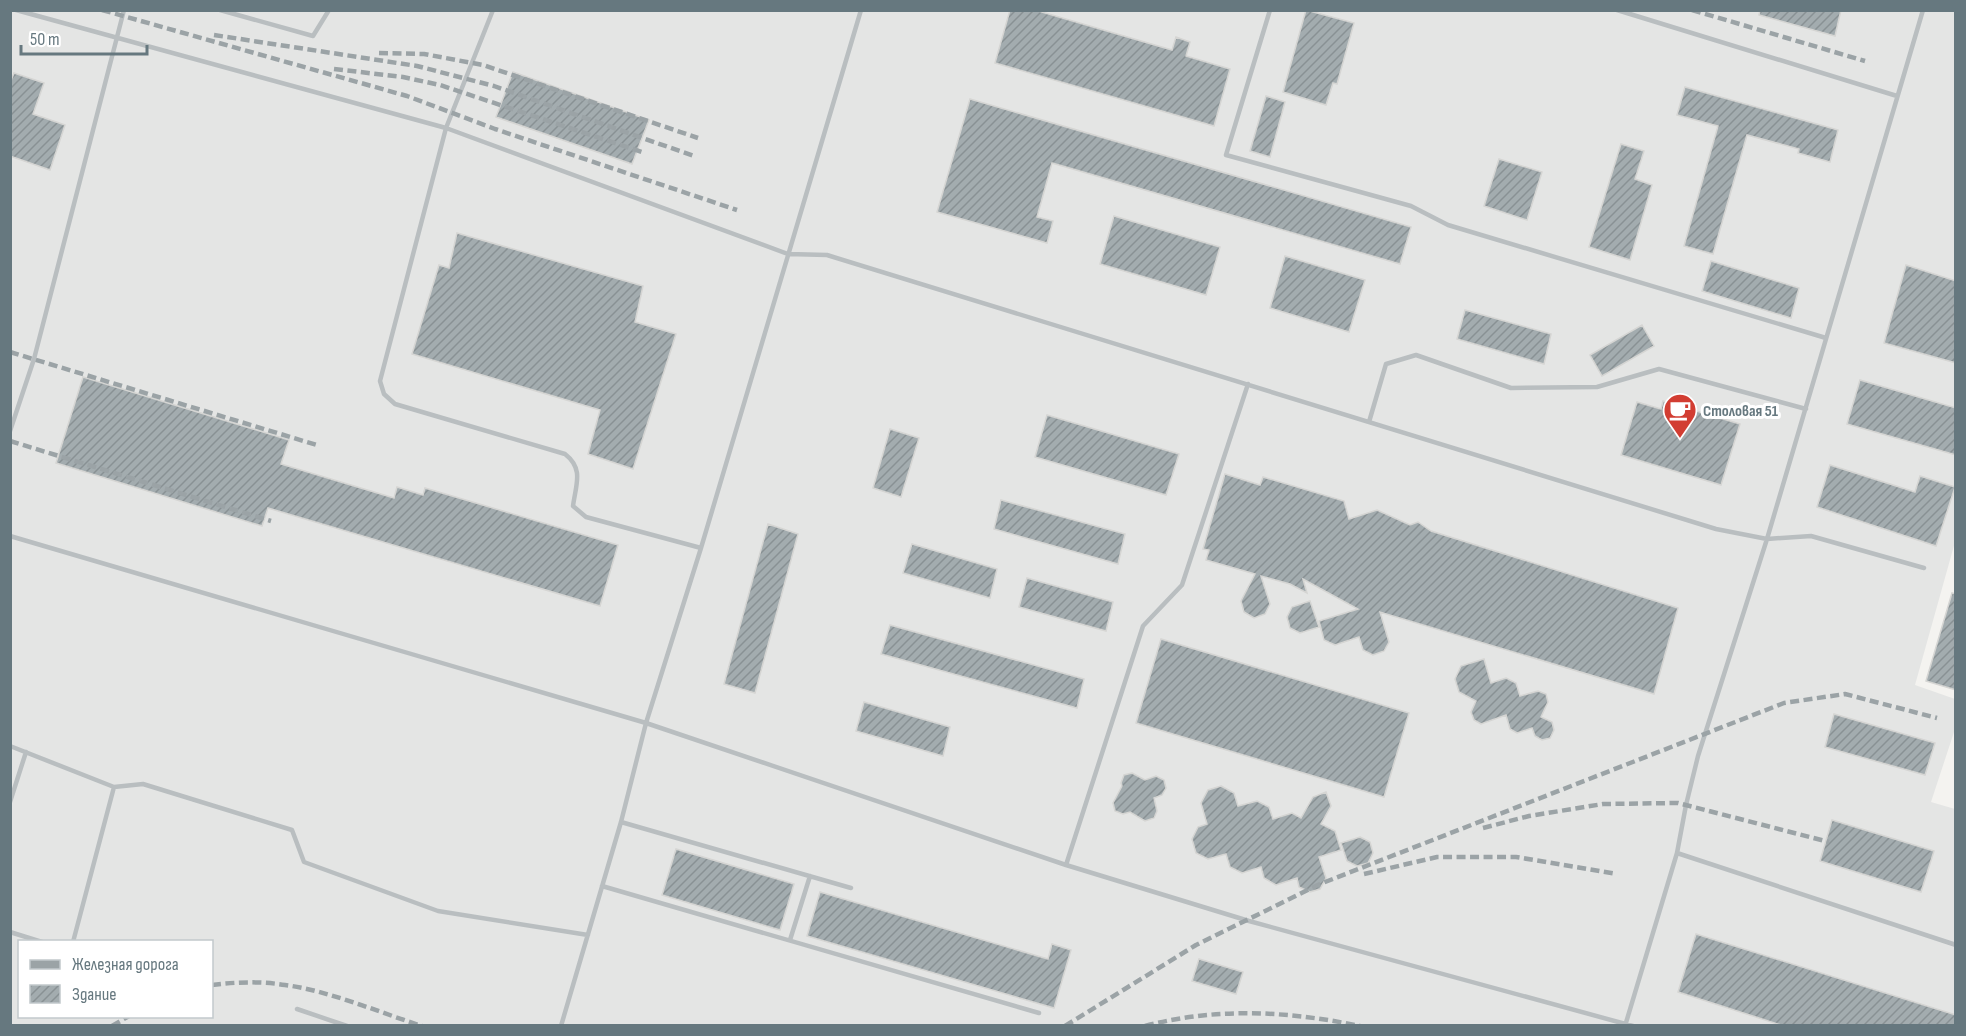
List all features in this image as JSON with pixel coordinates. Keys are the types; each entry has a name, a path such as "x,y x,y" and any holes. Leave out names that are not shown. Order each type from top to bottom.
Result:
{"lane":[{"path":"16,10 446,128 788,254 827,255 1716,529 1767,539 1811,536 1924,568"},
{"path":"10,431 34,358 124,10"},
{"path":"220,10 313,36 329,10"},
{"path":"493,10 446,128 380,381 384,394 395,404 565,454 574,461 578,472 573,506 586,517 701,548"},
{"path":"561,1026 621,822 646,723 701,548 861,10"},
{"path":"1270,10 1226,154 1411,206 1448,225 1826,338"},
{"path":"1617,10 1897,96"},
{"path":"1626,1024 1677,853 1698,756 1767,539 1923,10"},
{"path":"1369,422 1386,364 1416,355 1511,388 1597,387 1659,369 1806,409"},
{"path":"1066,865 1143,626 1182,585 1248,384"},
{"path":"10,536 646,723 1066,865 1250,921 1633,1026"},
{"path":"10,746 114,787 143,784 292,830 304,862 438,911 588,935"},
{"path":"10,802 26,752"},
{"path":"74,940 114,787"},
{"path":"621,822 851,888"},
{"path":"1677,853 1956,945"},
{"path":"790,940 810,876"},
{"path":"602,886 1039,1013"},
{"path":"10,932 36,940"},
{"path":"297,1009 347,1026"}],"shaded area":[{"path":"10,11 1955,11 1955,542 1915,685 1955,699 1955,729 1931,802 1955,809 1955,1025 11,1025"}],"building":[{"path":"1010,10 1035,10 1172,50 1176,37 1190,42 1186,56 1230,69 1214,126 995,63"},
{"path":"1306,10 1354,23 1337,84 1333,83 1326,105 1283,92"},
{"path":"1760,10 1841,10 1835,36 1759,15"},
{"path":"513,72 649,120 632,164 496,117"},
{"path":"14,73 44,83 33,114 65,125 50,170 10,156 10,83"},
{"path":"1685,87 1838,130 1830,162 1798,153 1799,149 1747,135 1713,254 1684,246 1718,126 1677,115"},
{"path":"1266,96 1285,102 1270,157 1250,151"},
{"path":"970,99 1411,227 1400,264 1052,163 1037,217 1053,221 1047,243 937,212"},
{"path":"1621,144 1644,151 1635,179 1652,185 1630,260 1589,247"},
{"path":"1499,159 1542,172 1527,220 1484,206"},
{"path":"1114,216 1220,247 1206,295 1100,264"},
{"path":"457,233 643,286 635,322 676,334 633,469 588,454 600,410 412,354 439,265 449,268"},
{"path":"1285,256 1365,280 1349,332 1270,308"},
{"path":"1711,261 1799,288 1791,318 1702,291"},
{"path":"1906,265 1956,281 1956,363 1884,343"},
{"path":"1465,310 1551,334 1544,364 1457,339"},
{"path":"1642,325 1654,346 1602,376 1590,355"},
{"path":"83,377 289,440 281,464 394,498 397,487 423,495 425,488 618,545 600,606 268,508 262,526 56,463"},
{"path":"1860,380 1956,408 1956,455 1847,424"},
{"name":"Столовая 51","path":"1663,401 1740,424 1721,485 1621,455 1637,402 1661,409"},
{"path":"1047,415 1179,454 1166,495 1035,457"},
{"path":"890,429 919,438 901,497 873,488"},
{"path":"1830,465 1915,492 1920,476 1955,487 1936,546 1817,507"},
{"path":"1225,474 1260,485 1263,477 1344,501 1349,519 1377,510 1410,525 1418,522 1431,531 1678,608 1654,694 1380,612 1389,642 1384,651 1373,655 1363,650 1359,637 1335,645 1324,640 1319,621 1358,609 1303,579 1307,593 1290,584 1261,576 1270,604 1265,614 1254,618 1244,612 1241,601 1255,574 1206,560 1209,550 1203,549"},
{"path":"1001,500 1125,534 1118,564 994,529"},
{"path":"768,524 798,534 755,693 724,684"},
{"path":"912,544 997,569 990,598 903,573"},
{"path":"1027,578 1113,602 1106,631 1019,607"},
{"path":"1952,593 1956,594 1956,690 1926,681"},
{"path":"1310,601 1319,627 1300,633 1290,628 1287,617 1292,607"},
{"path":"890,625 1084,679 1077,708 881,654"},
{"path":"1161,639 1409,713 1384,797 1136,723"},
{"path":"1484,659 1491,683 1506,678 1516,683 1520,696 1538,691 1546,694 1548,702 1541,717 1552,722 1554,730 1550,738 1542,740 1535,736 1532,728 1517,733 1510,729 1506,715 1481,724 1474,720 1471,712 1476,701 1459,692 1455,679 1461,666"},
{"path":"864,702 950,727 943,756 856,731"},
{"path":"1834,714 1935,743 1925,775 1825,747"},
{"path":"1132,773 1145,780 1156,776 1164,780 1166,788 1162,795 1154,798 1157,811 1154,818 1145,821 1130,812 1123,814 1115,811 1113,803 1122,786 1124,775"},
{"path":"1221,786 1234,793 1238,806 1257,801 1269,807 1273,819 1292,813 1301,818 1313,797 1326,792 1331,806 1321,824 1335,831 1341,850 1319,857 1326,878 1320,889 1310,892 1299,887 1297,878 1276,885 1264,878 1261,867 1242,873 1230,867 1226,854 1208,859 1196,853 1192,839 1198,827 1207,824 1201,803 1208,790"},
{"path":"1832,820 1934,851 1921,892 1820,861"},
{"path":"1360,837 1370,842 1373,853 1368,863 1357,866 1347,861 1341,843"},
{"path":"676,849 794,884 780,930 662,895"},
{"path":"820,892 1048,959 1052,944 1071,950 1054,1008 807,936"},
{"path":"1696,934 1956,1015 1956,1026 1784,1026 1678,992"},
{"path":"1199,959 1243,972 1236,994 1192,981"}],"railway":[{"path":"102,10 407,96 495,129 737,210"},
{"path":"1692,10 1865,61"},
{"path":"214,35 417,66 494,86 694,156"},
{"path":"379,53 424,54 483,65 698,138"},
{"path":"334,69 403,77 440,85 645,153"},
{"path":"10,352 320,446"},
{"path":"10,441 271,521"},
{"path":"1065,1026 1196,945 1320,884 1784,703 1845,694 1937,718"},
{"path":"1483,828 1529,816 1603,804 1678,803 1829,842"},
{"path":"1364,874 1437,857 1516,857 1617,874"},
{"path":"213,985 257,982 302,988 337,997 422,1026"},
{"path":"1145,1026 1199,1016 1253,1013 1306,1017 1360,1026"},
{"path":"112,1026 126,1018"}],"place":[{"name":"Столовая 51","path":"1680,439"}]}
